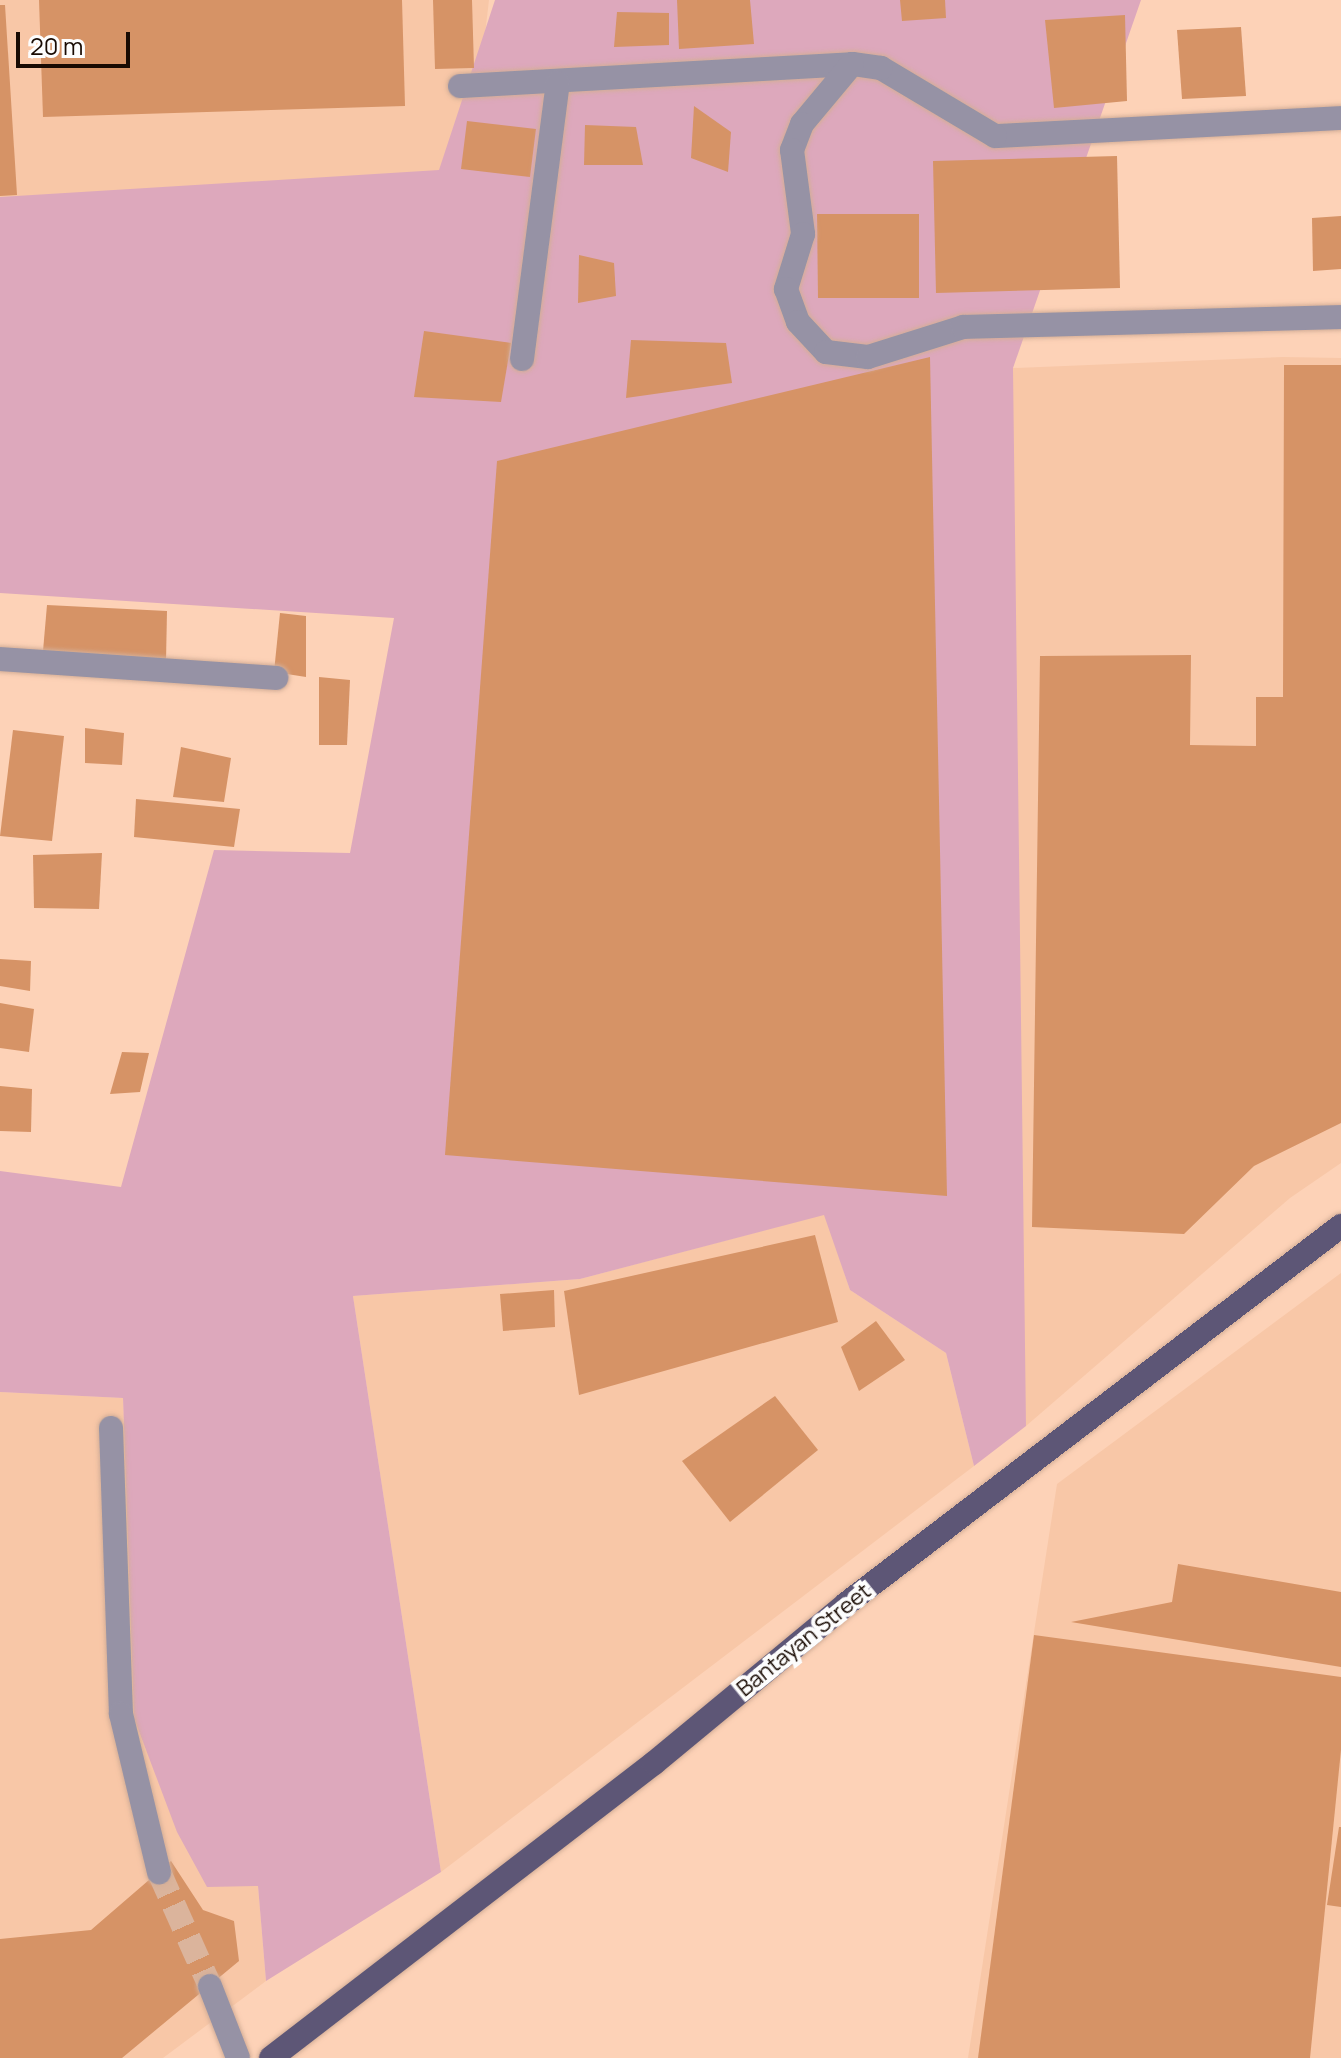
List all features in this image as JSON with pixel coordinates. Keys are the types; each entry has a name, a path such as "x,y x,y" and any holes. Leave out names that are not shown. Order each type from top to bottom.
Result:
{"main road":[{"name":"Bantayan Street","path":"271,2058 654,1763 859,1594 1341,1226"}],"street":[{"path":"852,64 802,124 792,150 803,234 786,289 798,322 826,352 868,357 963,327 1341,317"},
{"path":"460,86 558,83 852,64 881,68 995,136 1341,118"},
{"path":"522,359 558,83"},
{"path":"0,659 276,678"},
{"path":"111,1428 121,1714 159,1872"},
{"path":"210,1986 238,2058"}],"shaded area":[{"path":"0,0 489,0 468,178 0,198"},
{"path":"495,0 1141,0 1013,368 1026,1426 974,1466 946,1353 850,1290 824,1215 580,1279 353,1296 441,1872 266,1981 258,1886 207,1887 177,1832 134,1718 123,1398 0,1392 0,1171 121,1187 214,850 350,853 394,618 0,593 0,197 439,170"},
{"path":"1283,357 1341,358 1341,1163 1290,1198 1026,1426 1010,1228 1013,368"},
{"path":"825,1214 850,1290 946,1353 974,1466 441,1872 353,1296 580,1279"},
{"path":"1341,1273 1341,2058 968,2058 1057,1484"},
{"path":"0,1392 123,1398 134,1718 258,1886 266,1981 163,2058 0,2058"}],"building":[{"path":"39,0 402,0 405,106 43,117"},
{"path":"433,0 472,0 474,68 435,69"},
{"path":"677,0 750,0 754,44 679,49"},
{"path":"900,0 945,0 946,18 902,21"},
{"path":"0,5 5,5 17,195 0,196"},
{"path":"617,12 669,13 669,45 614,47"},
{"path":"1125,15 1127,101 1054,108 1045,20"},
{"path":"1241,27 1246,96 1182,99 1177,30"},
{"path":"694,106 731,132 728,172 691,158"},
{"path":"467,121 536,129 530,177 461,169"},
{"path":"585,125 636,127 643,165 584,165"},
{"path":"1117,156 1120,288 936,293 933,161"},
{"path":"817,214 919,214 919,298 818,298"},
{"path":"1341,216 1341,269 1313,271 1312,218"},
{"path":"579,255 614,263 616,296 578,303"},
{"path":"424,331 511,343 501,402 414,397"},
{"path":"631,340 726,343 732,383 626,398"},
{"path":"930,357 947,1196 445,1155 497,461"},
{"path":"1284,365 1341,365 1341,1123 1254,1166 1184,1234 1032,1227 1040,656 1191,655 1190,745 1256,746 1256,697 1283,697"},
{"path":"47,605 167,611 166,661 43,651"},
{"path":"280,613 306,616 306,677 274,672"},
{"path":"319,677 350,680 347,745 319,745"},
{"path":"85,728 124,733 122,765 85,763"},
{"path":"13,730 64,736 52,841 0,836"},
{"path":"181,747 231,758 224,802 173,797"},
{"path":"136,799 240,809 234,847 134,837"},
{"path":"102,853 99,909 34,908 33,855"},
{"path":"0,959 31,961 30,991 0,986"},
{"path":"0,1003 34,1009 29,1052 0,1048"},
{"path":"122,1052 149,1053 140,1092 110,1094"},
{"path":"0,1086 32,1089 31,1132 0,1131"},
{"path":"815,1235 838,1322 579,1395 564,1291"},
{"path":"554,1290 555,1327 503,1331 500,1294"},
{"path":"876,1321 905,1360 859,1391 841,1347"},
{"path":"775,1396 818,1450 730,1522 682,1461"},
{"path":"1178,1564 1341,1592 1341,1667 1071,1622 1172,1602"},
{"path":"1034,1635 1341,1677 1341,1750 1310,2058 978,2058"},
{"path":"1341,1827 1341,1907 1327,1905"},
{"path":"171,1861 203,1910 234,1921 239,1961 122,2058 0,2058 0,1939 91,1930"}],"tunnel":[{"path":"159,1872 210,1986"}]}
